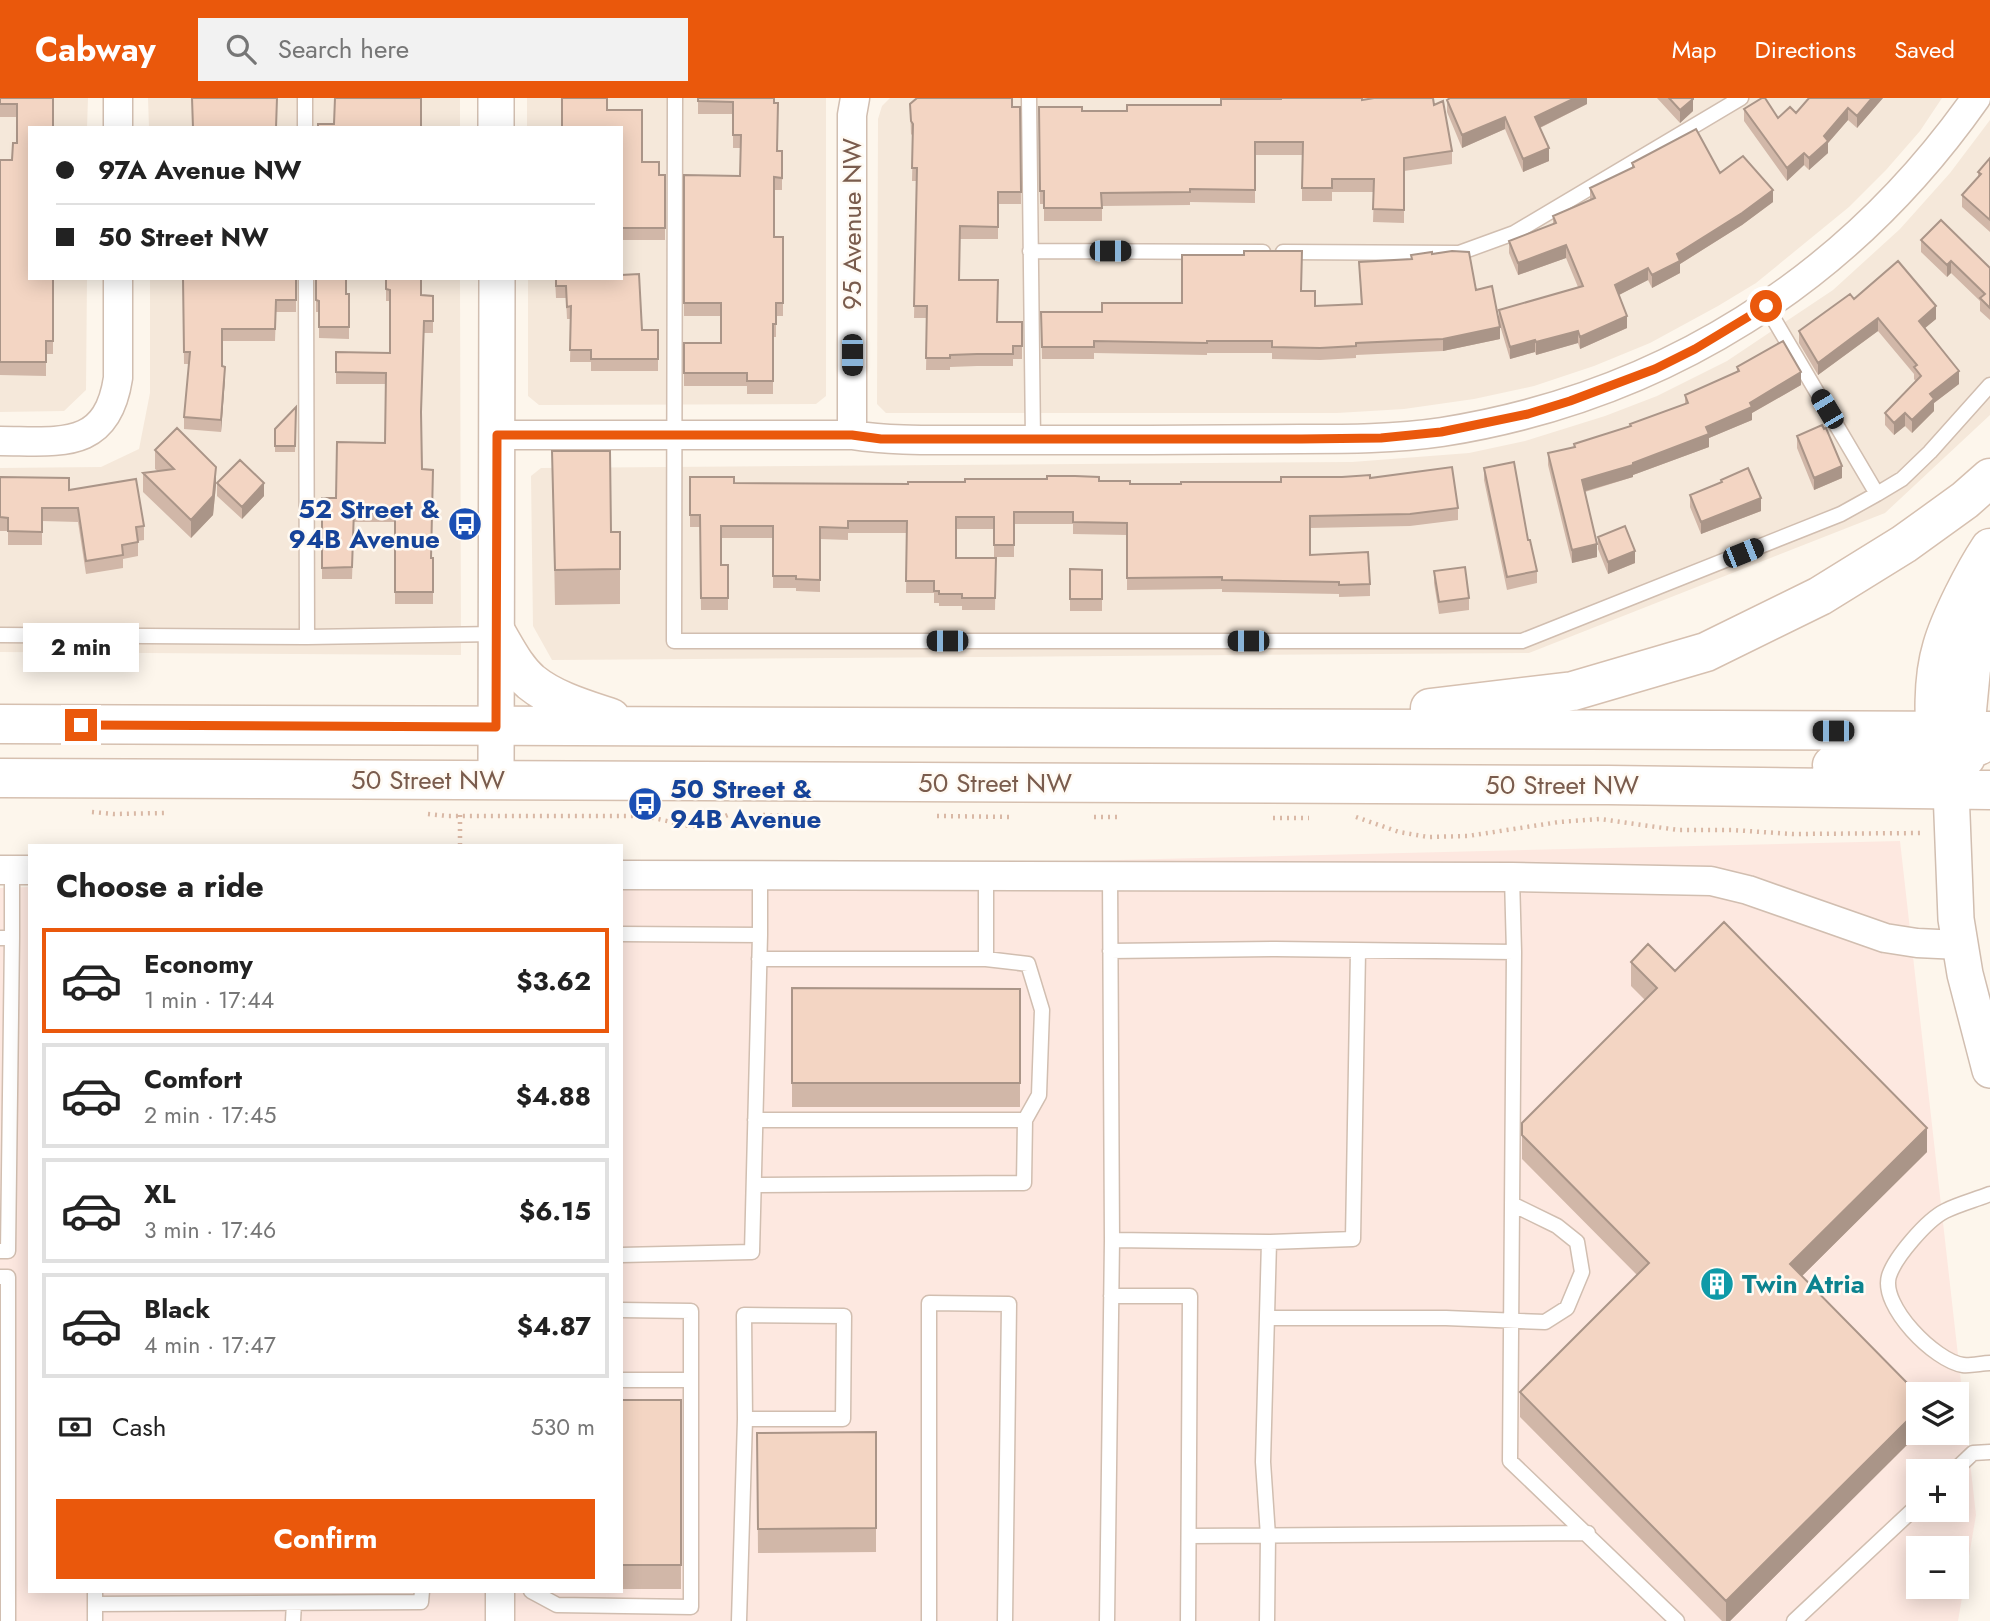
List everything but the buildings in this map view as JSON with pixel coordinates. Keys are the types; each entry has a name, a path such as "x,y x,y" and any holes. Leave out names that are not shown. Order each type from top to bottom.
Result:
{"main road":[{"path":"1207,729 1492,702 1573,691 1661,667 1706,652 1820,596 1904,544 1965,500 1990,478"},
{"path":"1972,759 1936,690 1942,647 1990,548"},
{"path":"1972,759 1971,669 1990,594"},
{"path":"497,634 513,661 533,684 562,700 639,727"},
{"name":"50 Street NW","path":"0,724 1207,729 1972,759"},
{"name":"50 Street NW","path":"0,778 1608,785 1704,766 1830,765 1972,759"}],"street":[{"path":"118,98 118,126"},
{"path":"496,98 496,126"},
{"name":"95 Avenue NW","path":"852,435 852,114 855,98"},
{"path":"497,435 852,435 881,439 1033,440 1354,439 1441,432 1528,414 1655,369 1700,346 1766,306 1827,262 1885,208 1952,133 1976,98"},
{"path":"0,442 54,441 87,434 97,428 108,413 116,394 118,378 118,280"},
{"path":"496,780 497,280"},
{"path":"1972,759 1952,862 1960,945 1990,1070"},
{"path":"623,875 1513,877 1711,881 1748,890 1885,938 1960,945"},
{"path":"500,1593 500,1621"}],"lane":[{"path":"305,98 306,126"},
{"path":"675,98 674,641 1522,641 1841,514 1902,480 1990,385"},
{"path":"1029,98 1033,440"},
{"path":"1030,251 1459,253 1514,233 1741,98"},
{"path":"306,280 307,637"},
{"path":"1766,306 1877,494"},
{"path":"0,635 307,637 497,634"},
{"path":"0,1251 8,1251 6,938 14,870"},
{"path":"623,1255 752,1252 760,875"},
{"path":"986,875 986,959"},
{"path":"1107,1621 1112,1240 1110,875"},
{"path":"1513,877 1510,1461 1677,1621"},
{"path":"623,934 760,935"},
{"path":"1110,951 1276,949 1514,952"},
{"path":"1112,1240 1269,1242 1353,1239 1358,951"},
{"path":"754,1185 1024,1183 1025,1120 1040,1095 1042,1010 1028,964 986,959 759,959"},
{"path":"755,1120 1025,1120"},
{"path":"1990,1194 1942,1212 1901,1251 1888,1278 1892,1302 1918,1338 1962,1365 1990,1363"},
{"path":"1267,1318 1446,1318 1545,1322 1567,1308 1582,1272 1577,1242 1557,1226 1513,1204"},
{"path":"1267,1621 1268,1536 1263,1462 1269,1242"},
{"path":"0,1277 8,1277 8,1621"},
{"path":"1111,1296 1189,1296 1188,1621"},
{"path":"929,1621 929,1303 1009,1304 1004,1621"},
{"path":"535,1593 557,1605 691,1607 691,1311 623,1310"},
{"path":"739,1621 745,1419 744,1315 844,1316 843,1419 745,1419"},
{"path":"623,1380 691,1380"},
{"path":"1967,1459 1973,1453 1990,1452"},
{"path":"1794,1621 1906,1516"},
{"path":"1189,1536 1588,1533"},
{"path":"94,1621 95,1598 294,1603 421,1602 422,1593"},
{"path":"293,1621 294,1603"}],"path":[{"path":"460,807 460,844"},
{"path":"460,816 645,816 689,826 702,826 736,812"},
{"path":"759,814 772,817 804,816"},
{"path":"1346,814 1399,832 1428,837 1468,836 1559,822 1600,819 1678,830 1782,834 1902,833"},
{"path":"930,815 968,818 1019,816"},
{"path":"1092,817 1124,817"},
{"path":"1270,817 1311,817"}],"shaded area":[{"path":"0,98 88,98 87,126 28,126 28,280 87,280 86,390 64,411 0,412"},
{"path":"148,98 460,98 460,126 149,126"},
{"path":"527,98 826,98 826,396 816,404 539,405 528,396 528,280 623,280 623,126 527,126"},
{"path":"890,98 1942,98 1920,131 1849,207 1756,283 1650,343 1594,366 1534,386 1474,399 1404,409 1337,413 886,413 877,404 878,119 882,106"},
{"path":"1990,120 1990,415 1885,513 1529,653 552,660 533,626 531,476 541,468 1352,462 1469,453 1525,441 1605,416 1657,396 1727,361 1833,290 1900,229 1950,173"},
{"path":"150,280 460,280 461,655 0,652 0,468 101,467 139,449 150,393"},
{"path":"1900,841 1961,1382 1906,1382 1906,1445 1968,1445 1976,1515 1969,1556 1969,1536 1906,1536 1906,1599 1962,1599 1958,1621 0,1621 0,888 28,887 28,1593 623,1593 623,872"}],"place":[{"name":"52 Street & 94B Avenue","path":"465,524"},
{"name":"50 Street & 94B Avenue","path":"645,804"},
{"name":"Twin Atria","path":"1717,1284"}],"route":[{"path":"81,725 496,727 497,435 852,435 881,439 1033,440 1354,439 1441,432 1528,414 1655,369 1695,349 1766,306"}]}
